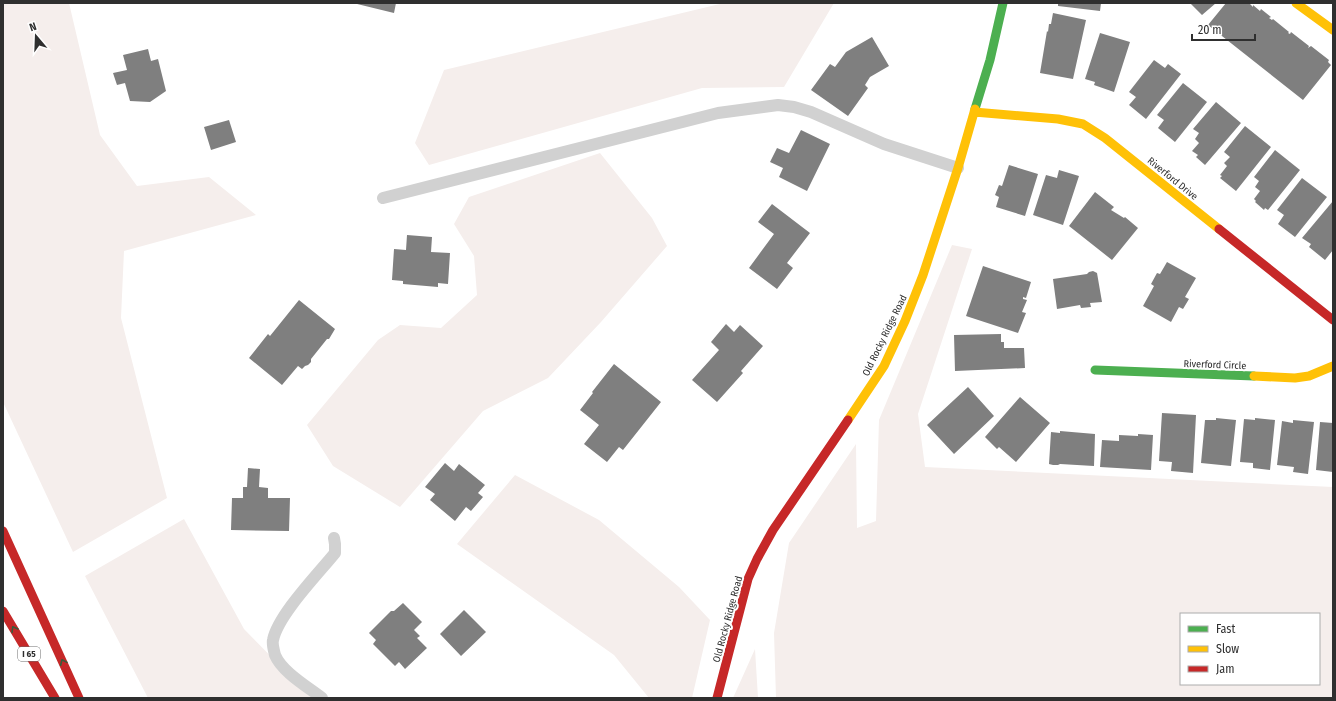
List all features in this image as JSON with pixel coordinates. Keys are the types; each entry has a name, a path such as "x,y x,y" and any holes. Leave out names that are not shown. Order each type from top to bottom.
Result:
{"main road":[{"name":"Old Rocky Ridge Road","path":"717,698 748,579 757,558 772,530 867,394 884,366 905,321 923,275 958,168 990,60 1003,3"},
{"path":"1296,3 1333,30"},
{"name":"Riverford Drive","path":"974,112 1058,119 1083,124 1105,138 1333,320"},
{"name":"Riverford Circle","path":"1095,370 1296,378 1310,376 1333,366"},
{"path":"3,531 79,698"},
{"name":"I 65","path":"3,611 55,698"}],"lane":[{"path":"383,198 718,113 778,105 794,107 811,112 884,144 958,168"},
{"path":"322,698 287,670 276,655 272,641 286,613 335,553 334,538"}],"shaded area":[{"path":"3,3 69,3 100,135 137,186 209,177 256,215 124,251 121,318 167,498 73,552 3,402"},
{"path":"724,3 834,3 784,87 702,88 429,165 415,143 444,70"},
{"path":"600,153 652,218 667,246 601,322 548,378 483,411 400,507 333,466 307,425 378,340 400,325 441,328 477,295 474,256 454,224 469,197"},
{"path":"952,245 972,249 918,414 925,467 1333,487 1333,698 776,698 774,633 789,543 856,444 857,528 876,521 879,420"},
{"path":"515,475 599,520 679,587 710,620 692,698 649,698 614,655 457,544"},
{"path":"184,519 244,629 312,698 148,698 85,576"},
{"path":"755,649 758,698 733,698"}],"building":[{"path":"353,3 396,3 394,13"},
{"path":"1058,3 1101,3 1100,11 1058,6"},
{"path":"1190,3 1216,3 1202,15"},
{"path":"1226,3 1249,3 1260,11 1261,9 1271,17 1269,18 1272,20 1273,19 1289,32 1288,33 1290,34 1291,32 1309,46 1308,48 1311,46 1329,60 1328,62 1331,65 1303,100 1208,25"},
{"path":"1053,13 1086,20 1073,79 1040,73 1047,31 1048,32 1049,24 1051,24"},
{"path":"1100,33 1130,42 1114,92 1094,85 1095,82 1085,79"},
{"path":"872,37 889,66 870,77 865,85 868,88 848,116 811,90 830,64 835,67 846,52"},
{"path":"148,49 151,61 158,59 166,91 150,102 130,101 125,83 117,85 113,73 127,70 123,55"},
{"path":"1154,60 1165,68 1168,64 1181,74 1146,119 1129,105 1136,97 1129,92"},
{"path":"1183,83 1207,102 1175,142 1158,128 1164,120 1157,115"},
{"path":"1216,102 1241,123 1205,165 1196,157 1198,155 1192,151 1199,143 1195,139 1199,133 1193,129"},
{"path":"229,120 236,142 211,150 204,127"},
{"path":"1245,126 1271,147 1236,191 1220,178 1222,176 1220,175 1227,166 1224,163 1230,157 1224,152"},
{"path":"801,130 830,144 807,191 779,177 783,168 770,162 777,148 789,153"},
{"path":"1275,150 1300,170 1268,210 1265,208 1264,210 1255,202 1256,201 1254,199 1260,191 1255,187 1259,181 1254,177"},
{"path":"1009,165 1038,174 1025,216 996,207 999,197 995,195 999,185 1002,186"},
{"path":"1059,170 1079,176 1063,225 1033,215 1046,175 1057,178"},
{"path":"1302,178 1327,197 1295,237 1278,224 1284,215 1277,210"},
{"path":"1095,192 1114,207 1111,210 1124,218 1125,217 1138,228 1112,260 1069,226"},
{"path":"1333,201 1333,250 1325,260 1309,247 1311,244 1302,238"},
{"path":"772,204 810,233 787,263 793,268 777,289 749,268 774,234 758,222"},
{"path":"407,235 432,237 431,252 450,253 448,284 438,283 438,287 403,284 403,281 392,280 394,249 406,250"},
{"path":"1167,262 1196,278 1185,297 1189,299 1183,309 1179,307 1171,322 1143,306 1154,286 1151,284 1157,273 1160,274"},
{"path":"983,266 1031,282 1026,298 1023,297 1023,299 1027,300 1022,312 1026,313 1018,333 966,316"},
{"path":"1093,271 1097,273 1102,302 1090,303 1091,307 1081,308 1080,305 1057,309 1053,279 1087,274"},
{"path":"299,300 335,329 329,339 327,339 311,359 311,362 302,369 298,366 282,385 249,358 268,334 270,336"},
{"path":"726,324 734,332 740,325 763,346 741,371 743,373 717,402 692,380 719,350 711,342"},
{"path":"1001,334 1001,342 1004,342 1004,348 1024,348 1025,368 955,371 954,335"},
{"path":"614,364 661,402 623,450 619,447 607,462 584,444 599,425 580,410"},
{"path":"968,387 994,416 954,454 927,425"},
{"path":"1020,397 1050,423 1016,462 999,447 997,449 985,437"},
{"path":"1162,413 1196,415 1193,473 1171,471 1172,462 1159,461"},
{"path":"1216,418 1236,420 1231,466 1201,463 1205,420 1216,420"},
{"path":"1255,418 1275,420 1270,470 1253,468 1253,463 1240,462 1244,419 1255,420"},
{"path":"1293,420 1314,422 1308,474 1293,472 1294,467 1277,465 1282,421 1293,423"},
{"path":"1320,422 1333,423 1333,472 1316,470"},
{"path":"1060,431 1095,434 1094,466 1049,464 1051,432 1060,433"},
{"path":"1138,434 1153,435 1151,470 1100,467 1102,440 1119,441 1119,435 1138,436"},
{"path":"445,463 454,471 459,464 485,485 478,493 483,497 471,511 466,507 455,521 430,500 435,494 425,487"},
{"path":"248,468 260,469 259,487 268,488 268,498 290,498 289,531 231,530 232,498 243,498 243,487 247,487"},
{"path":"403,603 422,622 414,630 420,636 417,638 427,648 405,669 399,662 395,666 373,644 376,640 369,633 391,611 394,611"},
{"path":"464,610 486,632 461,656 440,634"}],"traffic: fast":[{"path":"975,109 990,60 1003,3"},
{"path":"1095,370 1254,376"}],"traffic: slow":[{"path":"1296,3 1333,30"},
{"path":"848,420 884,366 905,321 923,275 958,168 975,109"},
{"path":"974,112 1058,119 1083,124 1105,138 1219,229"},
{"path":"1254,376 1295,378 1309,376 1333,366"}],"traffic: jam":[{"path":"1219,229 1333,320"},
{"path":"717,698 748,579 757,559 773,530 848,420"},
{"path":"3,531 79,698"},
{"path":"3,611 55,698"}]}
